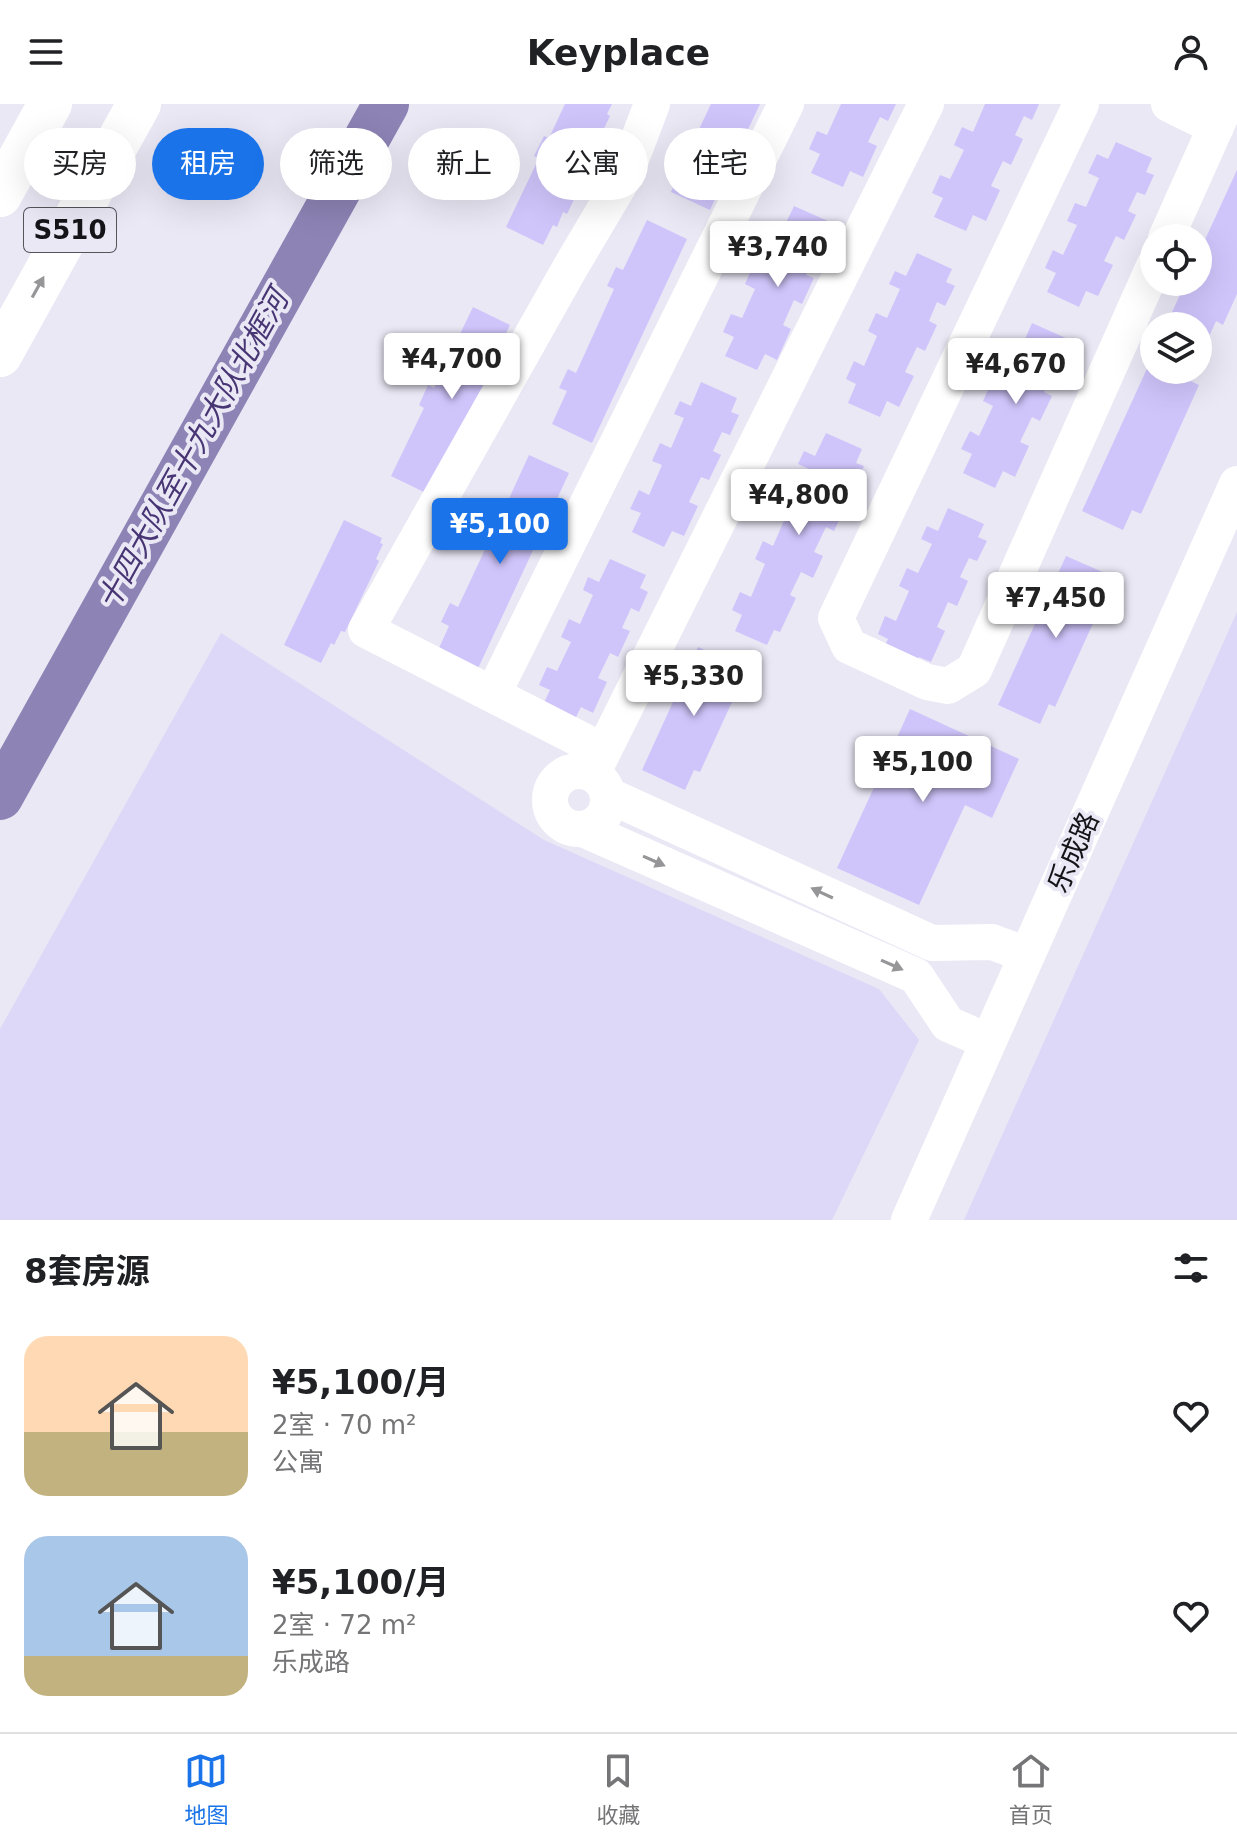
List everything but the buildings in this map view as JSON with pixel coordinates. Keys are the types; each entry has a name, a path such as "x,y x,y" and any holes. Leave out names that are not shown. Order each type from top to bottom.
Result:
{"main road":[{"name":"S510","path":"0,195 50,104"},
{"name":"S510","path":"0,355 139,104"}],"street":[{"path":"652,104 625,175 366,630 493,694 601,773 932,943 992,942 1027,955"},
{"path":"493,694 786,104"},
{"path":"583,829 600,821 606,813 601,773 926,104"},
{"path":"1081,104 836,618 849,646 927,682 948,686 974,670 1141,296"},
{"path":"1169,104 1221,116 1172,224"},
{"name":"乐成路","path":"909,1220 1237,484"},
{"path":"601,773 572,771 563,774 551,790 550,800 557,818 564,825 583,829 916,976 948,1024 987,1041"}],"shaded area":[{"path":"1237,612 1237,1220 964,1220"},
{"path":"221,633 544,840 879,989 919,1040 832,1220 0,1220 0,1029"}],"waterway":[{"name":"十四大队至十九大队北框河","path":"0,797 386,104"}]}
